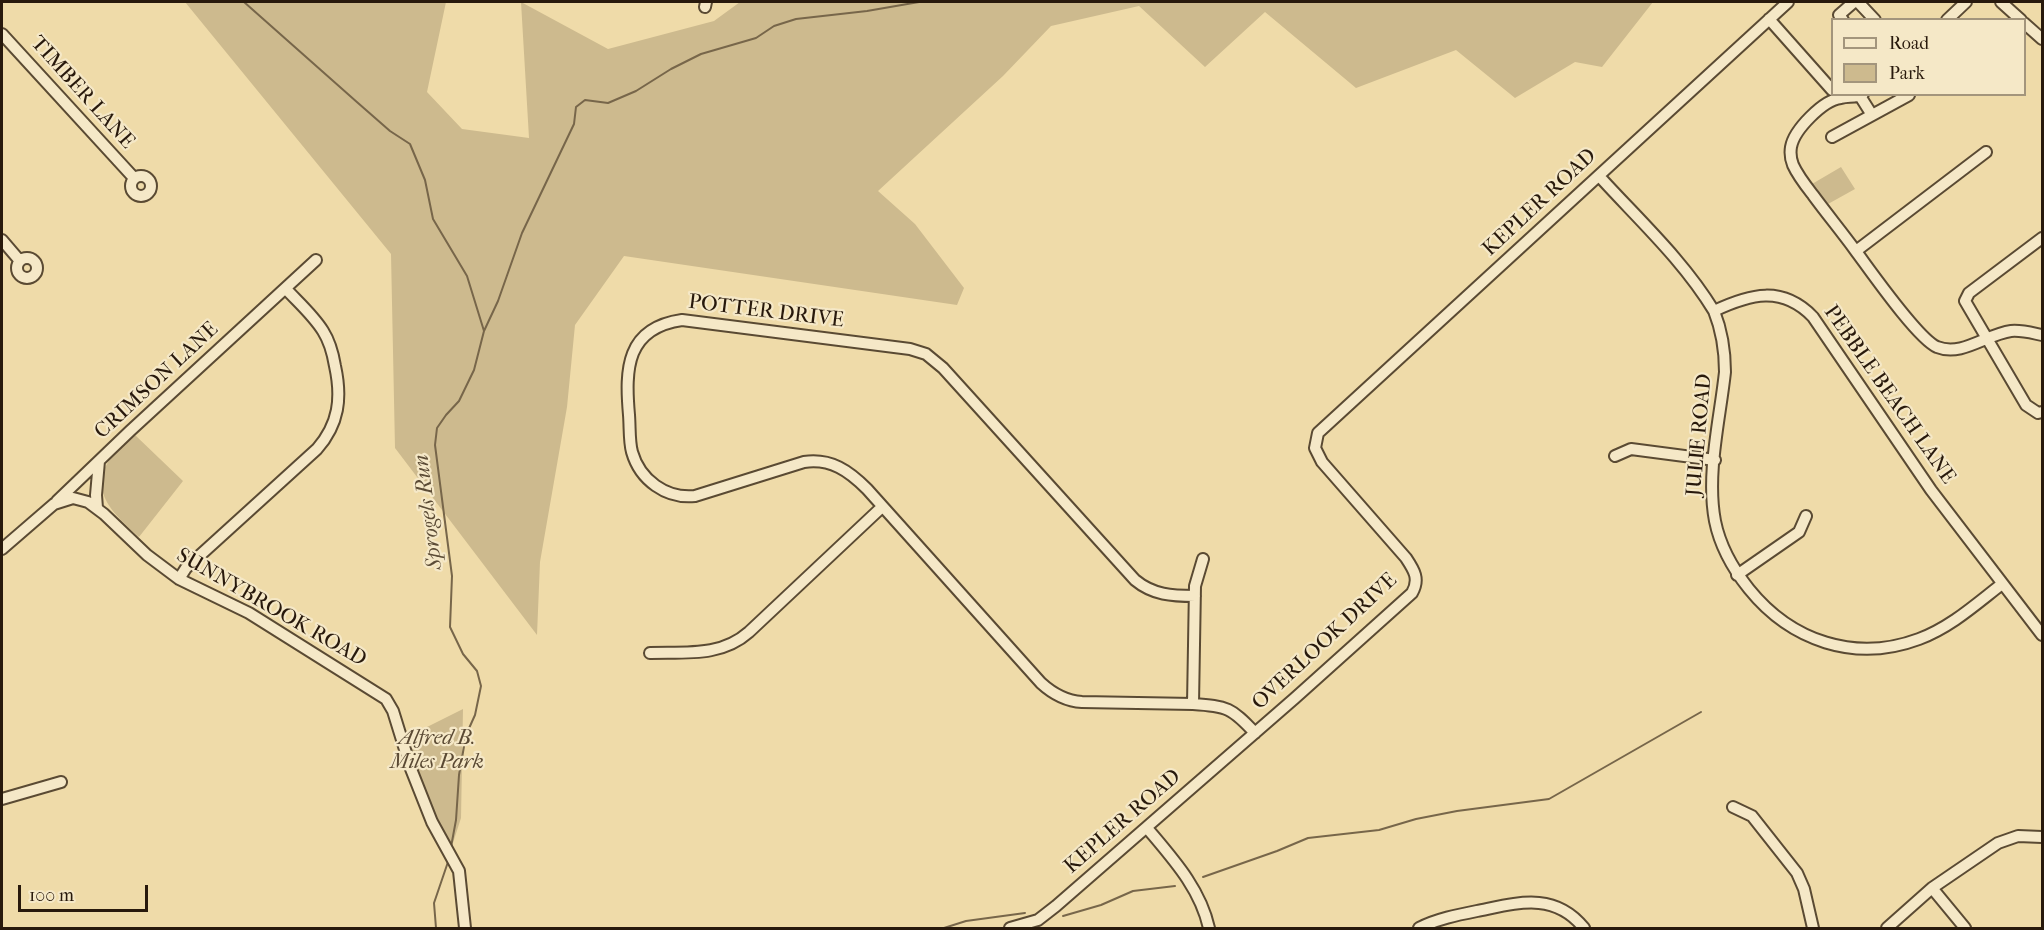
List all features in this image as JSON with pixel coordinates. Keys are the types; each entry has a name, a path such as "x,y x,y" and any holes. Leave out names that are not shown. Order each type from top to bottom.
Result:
{"street":[{"name":"KEPLER ROAD","path":"1318,433 1788,2"},
{"path":"1842,18 1839,15 1856,2 1873,18"},
{"path":"1949,18 1966,2"},
{"path":"2001,2 2018,18"},
{"path":"1769,20 1831,88"},
{"path":"2026,24 2043,39"},
{"name":"TIMBER LANE","path":"2,34 134,178"},
{"path":"1834,96 1798,131 1792,142 1791,158 1800,177 1919,332 1933,345 1941,348 1963,348 2015,331 2043,335"},
{"path":"1862,96 1872,115"},
{"path":"1832,137 1907,96"},
{"path":"1856,251 1986,152"},
{"path":"1599,176 1660,239 1714,311"},
{"path":"2043,238 1969,293 1966,298 1967,307 1988,338 2026,405 2038,413 2043,412"},
{"path":"2,240 20,261"},
{"name":"CRIMSON LANE","path":"56,503 316,260"},
{"path":"179,579 186,568 317,448 328,435 335,420 339,407 340,390 328,339 315,320 286,289"},
{"name":"PEBBLE BEACH LANE","path":"1714,311 1746,297 1764,295 1791,301 1807,310 1819,322 1931,490 2043,635"},
{"name":"JULIE ROAD","path":"1714,311 1721,329 1725,354 1712,489 1715,524 1727,557 1737,575 1763,605 1791,628 1816,639 1857,649 1892,647 1933,633 1959,617 2002,584"},
{"name":"POTTER DRIVE","path":"1195,596 1162,594 1148,590 1135,580 944,368 926,354 910,349 691,320 668,323 652,331 638,344 631,359 627,377 631,446 638,466 658,487 678,495 700,495 798,464 823,462 837,466 853,475 1041,683 1055,695 1082,702 1217,705 1231,710 1255,733"},
{"name":"OVERLOOK DRIVE","path":"1255,733 1389,615 1412,593 1416,583 1415,572 1406,558 1322,462 1315,448 1318,433"},
{"path":"1615,456 1631,449 1714,460"},
{"path":"97,508 99,461"},
{"name":"SUNNYBROOK ROAD","path":"56,503 74,498 87,502 97,508 147,555 179,579 249,613 386,699 393,711 421,794 442,842 456,862 461,881 465,928"},
{"path":"2,549 56,503"},
{"path":"650,653 714,651 734,644 882,507"},
{"path":"1737,575 1799,532 1806,516"},
{"path":"1193,704 1195,596 1197,576 1203,559"},
{"name":"KEPLER ROAD","path":"1010,928 1038,920 1255,733"},
{"path":"2,799 60,782"},
{"path":"1733,807 1752,816 1797,873 1804,889 1813,928"},
{"path":"1147,828 1190,882 1202,904 1209,928"},
{"path":"1887,928 1932,888 1998,843 2018,836 2043,837"},
{"path":"1932,888 1965,928"},
{"path":"1419,928 1455,916 1529,902 1544,903 1565,912 1584,928"}],"green space":[{"path":"185,2 446,2 427,92 462,129 529,138 521,2 608,49 714,21 740,2 1653,2 1602,67 1575,62 1515,98 1456,50 1356,88 1265,12 1205,67 1139,6 1051,26 1003,76 878,191 915,224 964,288 957,305 624,256 575,325 567,407 540,562 537,635 395,448 391,254"},
{"path":"1841,167 1855,189 1828,204 1812,184"},
{"path":"135,435 183,481 139,537 121,520 107,502 102,481 104,470 111,458"},
{"name":"Alfred B. Miles Park","path":"463,709 461,818 451,849 431,810 407,737"}],"waterway":[{"name":"Sprogels Run","path":"244,2 390,131 410,144 425,180 433,219 467,276 484,331 474,370 459,401 437,428 435,445 452,576 450,627 463,654 477,671 481,686 475,715 466,735 451,847"},
{"path":"484,331 498,301 522,233 574,124 576,107 585,100 608,103 636,91 671,69 701,54 756,38 774,26 796,19 919,2"},
{"path":"1203,877 1308,838 1379,830 1416,819 1457,811 1549,799 1701,712"},
{"name":"Sprogels Run","path":"436,928 434,903 449,859"},
{"path":"1063,916 1101,905 1133,891 1175,886"},
{"path":"944,928 966,921 1025,913"}]}
